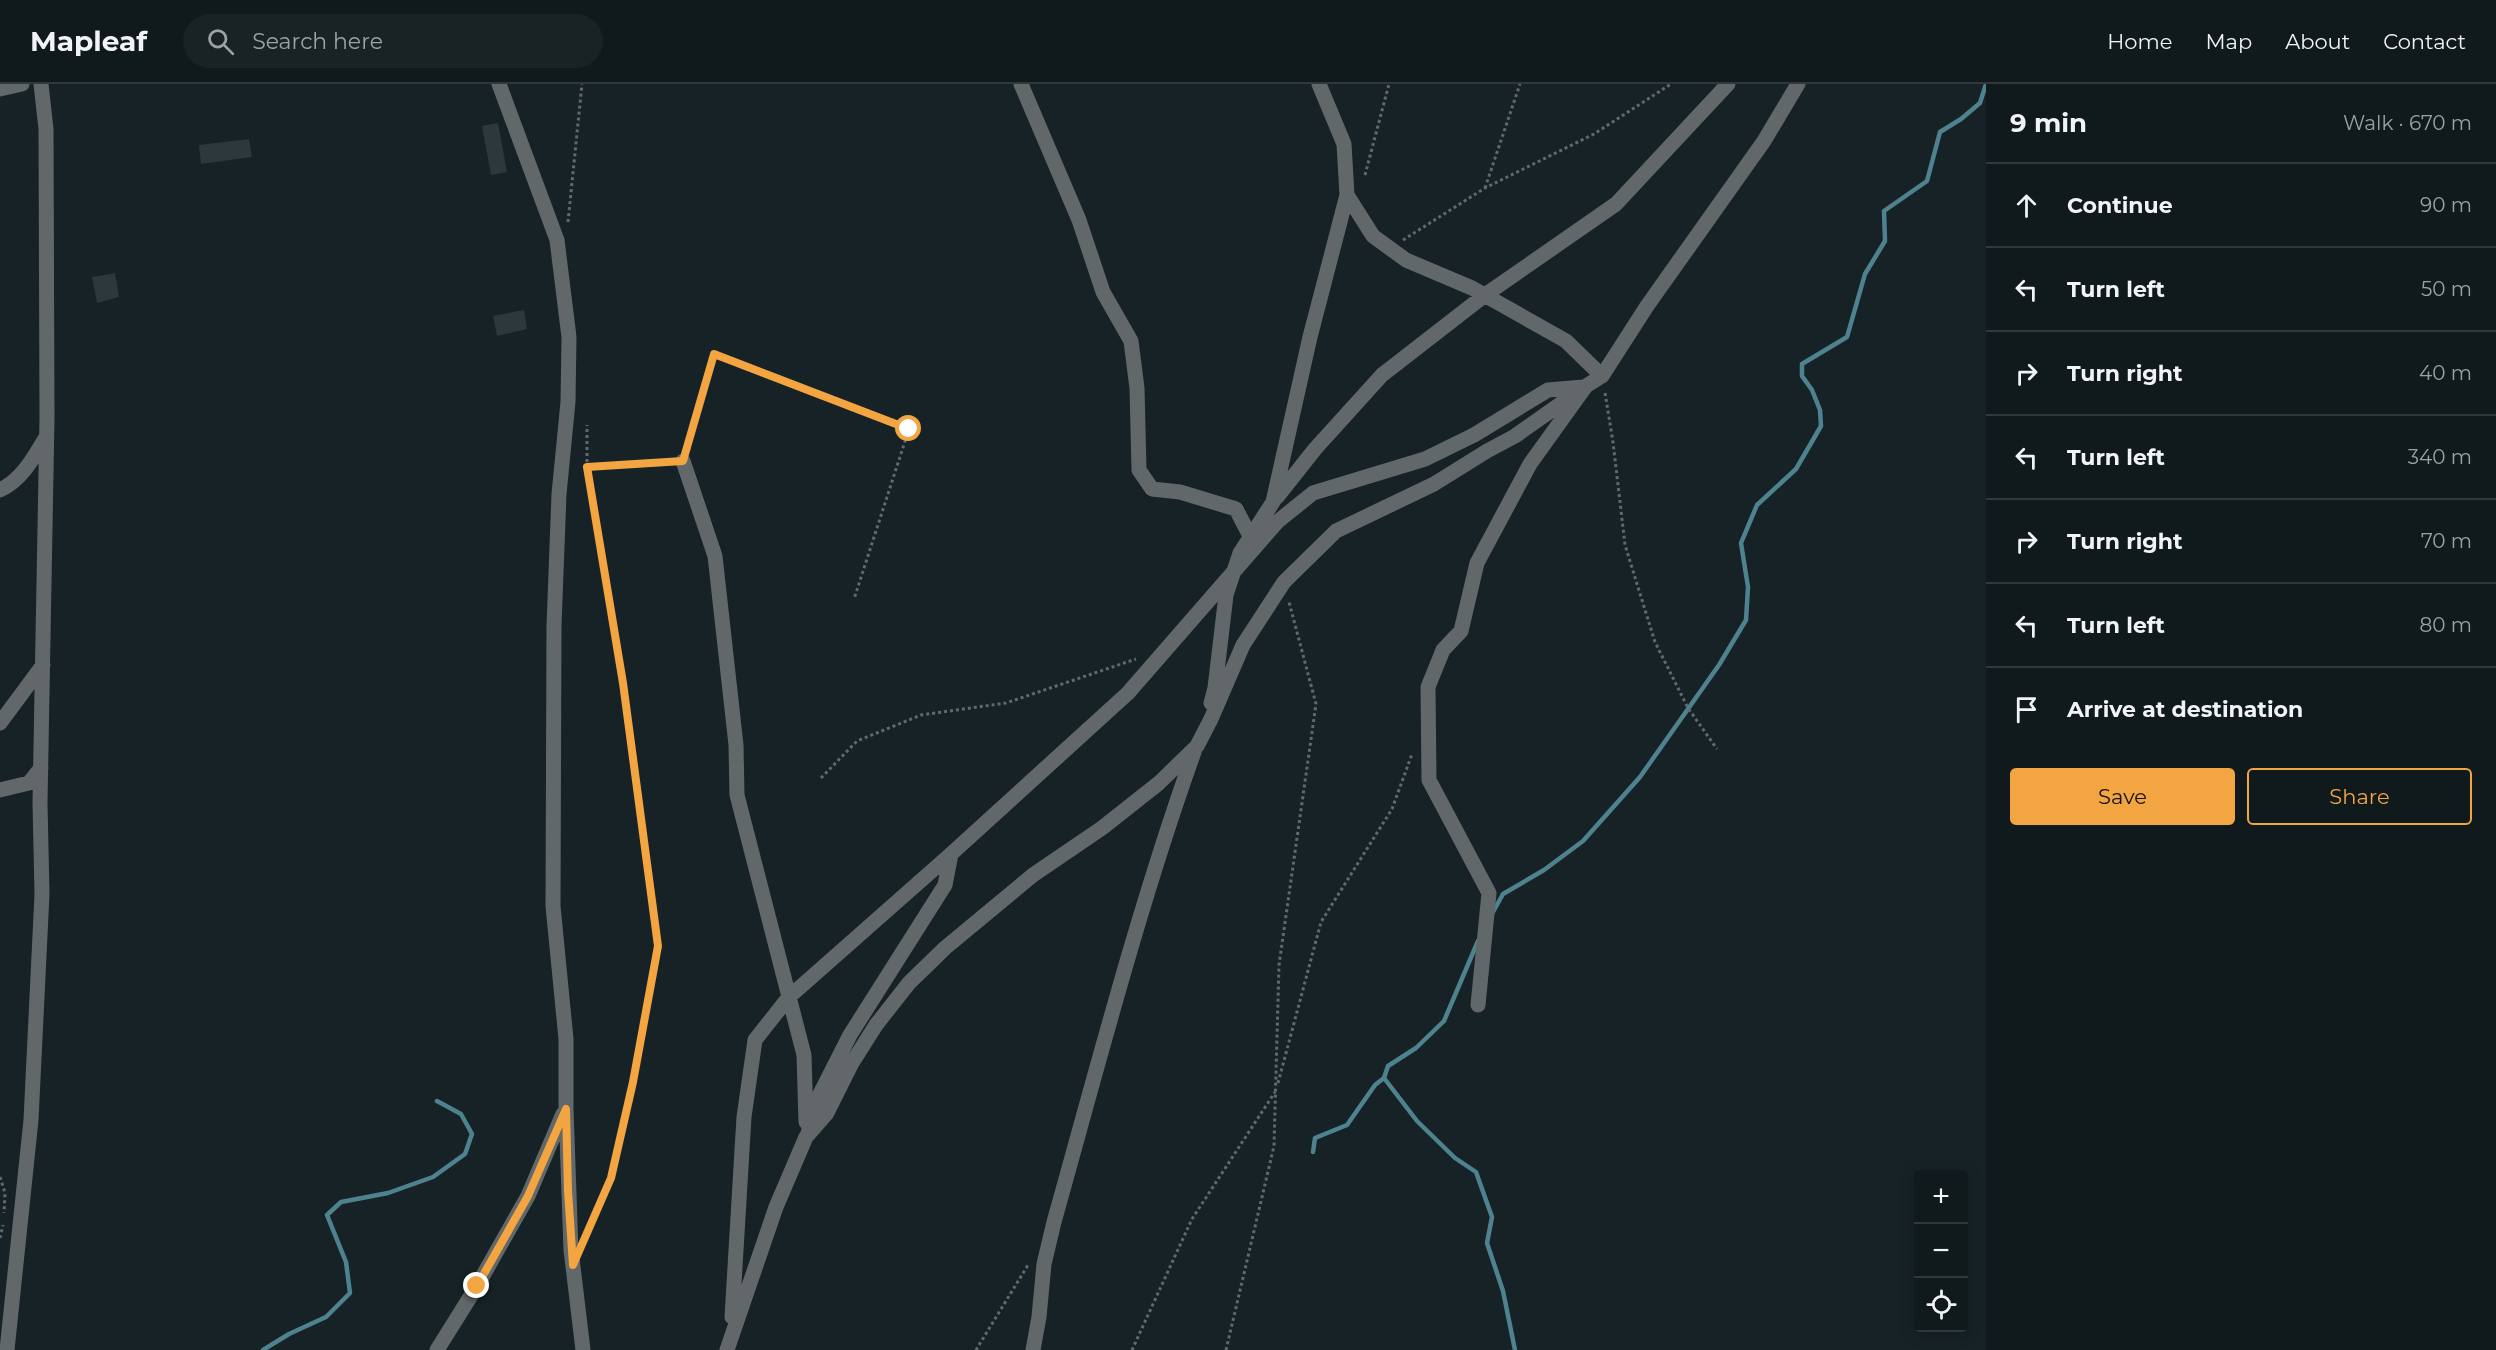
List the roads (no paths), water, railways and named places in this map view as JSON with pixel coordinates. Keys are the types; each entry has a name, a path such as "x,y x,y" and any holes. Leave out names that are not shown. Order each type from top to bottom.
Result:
{"street":[{"path":"0,89 21,84"},
{"path":"7,1350 31,1120 42,894 46,129 41,84"},
{"path":"499,84 557,240 569,337 568,402 556,565 553,906 566,1039 568,1191 573,1265 583,1350"},
{"path":"1021,84 1079,220 1103,292 1131,341 1137,388 1138,470 1152,489 1180,492 1236,509 1250,536"},
{"path":"1273,502 1310,337 1347,195 1344,144 1319,84"},
{"path":"1033,1350 1044,1264 1054,1222 1151,876 1215,688 1226,595 1240,553 1273,502 1315,449 1382,375 1485,295 1616,204 1728,84"},
{"path":"807,1137 827,1113 852,1064 876,1025 909,983 945,948 1034,875 1102,828 1159,783 1197,746 1244,645 1284,582 1336,531 1434,483 1515,436 1602,376 1647,306 1764,141 1798,84"},
{"path":"1347,195 1373,236 1406,260 1485,295 1566,341 1602,376"},
{"path":"732,1331 744,1117 755,1040 789,997 1128,693 1277,522 1312,494 1425,459 1474,435 1548,390 1586,386"},
{"path":"1478,1005 1489,893 1428,780 1428,687 1443,650 1461,632 1477,563 1503,513 1530,464 1586,386"},
{"path":"0,490 9,486 30,463 46,435"},
{"path":"683,461 715,556 736,745 737,795 804,1055 807,1137"},
{"path":"0,723 43,665"},
{"path":"0,790 29,783 41,768"},
{"path":"727,1350 776,1207 807,1137 816,1102 850,1035 945,885 951,854"},
{"path":"437,1350 477,1286 528,1196 566,1109"}],"waterway":[{"path":"1493,912 1503,894 1544,870 1583,841 1640,777 1719,665 1746,620 1748,587 1741,543 1757,505 1796,469 1821,426 1820,410 1812,390 1802,376 1802,364 1847,337 1865,274 1885,241 1884,211 1927,181 1940,132 1961,119 1980,103 1986,84"},
{"path":"1478,941 1444,1021 1416,1048 1388,1066 1384,1078 1417,1121 1455,1158 1476,1172 1492,1217 1487,1243 1503,1291 1515,1350"},
{"path":"1313,1152 1315,1138 1347,1125 1375,1085 1384,1078"},
{"path":"263,1350 289,1334 326,1317 350,1293 346,1262 327,1215 341,1202 388,1193 433,1177 465,1154 472,1134 461,1114 437,1101"}]}
